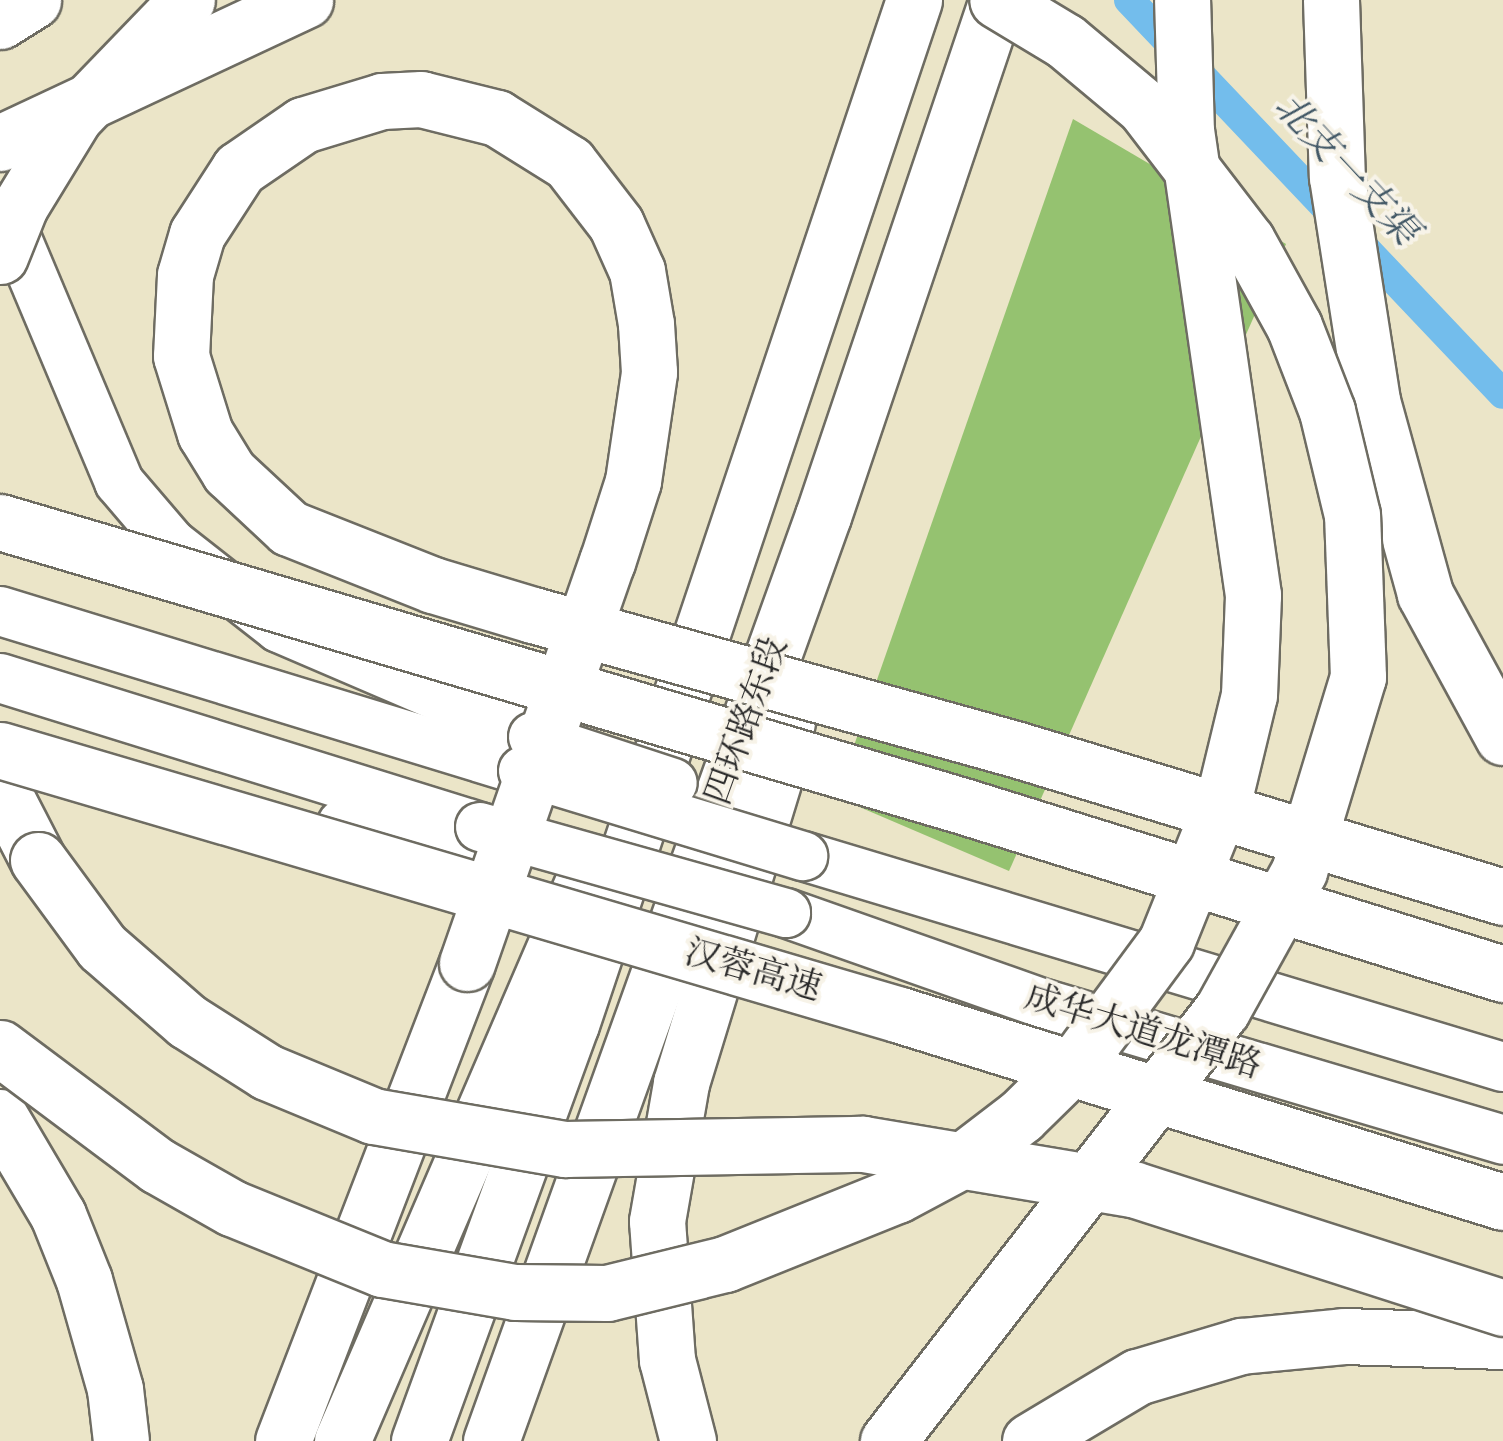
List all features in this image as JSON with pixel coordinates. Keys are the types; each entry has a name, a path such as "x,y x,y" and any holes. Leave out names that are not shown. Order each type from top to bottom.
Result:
{"highway":[{"path":"0,20 33,0"},
{"path":"0,256 20,206 75,116 187,0"},
{"path":"0,142 305,0"},
{"name":"四环路东段","path":"420,1441 571,1024 747,484 914,0"},
{"path":"888,1441 1222,1010 1299,870 1358,677 1352,514 1327,411 1294,326 1247,241 1144,106 1065,42 997,0"},
{"name":"四环路东段","path":"491,1441 823,516 997,0"},
{"path":"0,1048 158,1166 232,1208 382,1269 516,1292 606,1293 712,1268 897,1195 966,1158 1021,1116 1081,1057 1166,942 1224,798 1249,695 1253,595 1186,132 1182,0"},
{"path":"1331,15 1337,177 1372,401 1425,594 1503,737"},
{"path":"283,1441 466,963 582,635 588,617 601,580 633,481 650,372 636,271 616,224 595,191 538,138 497,118 422,99 368,104 303,126 239,169 214,201 197,234 180,310 181,356 206,433 229,472 288,528 432,585 552,620 570,625 588,630 607,636 1015,749 1503,897"},
{"path":"342,1441 491,1104 747,484"},
{"path":"688,1441 658,1290 656,1221 669,1133 780,760 823,516"},
{"path":"0,522 963,806 1503,974"},
{"name":"汉蓉高速","path":"0,750 900,1015 1503,1202"},
{"path":"0,786 75,914 142,984 266,1072 373,1116 565,1149 863,1144 1133,1189 1503,1308"},
{"path":"0,1117 58,1215 84,1280 115,1389 120,1441"},
{"path":"1030,1441 1137,1378 1241,1346 1344,1336 1503,1341"}],"main road":[{"path":"0,198 119,482 172,544 280,628 528,754"},
{"path":"0,611 528,754"},
{"path":"0,678 467,840"},
{"path":"0,736 467,840"},
{"name":"成华大道龙潭路","path":"528,754 806,842 1087,941 1503,1067"},
{"name":"成华大道龙潭路","path":"467,840 1045,1004 1503,1140"}],"green space":[{"path":"1073,119 1286,244 1009,871 836,797"}],"waterway":[{"name":"北支一支渠","path":"1129,0 1503,394"}]}
